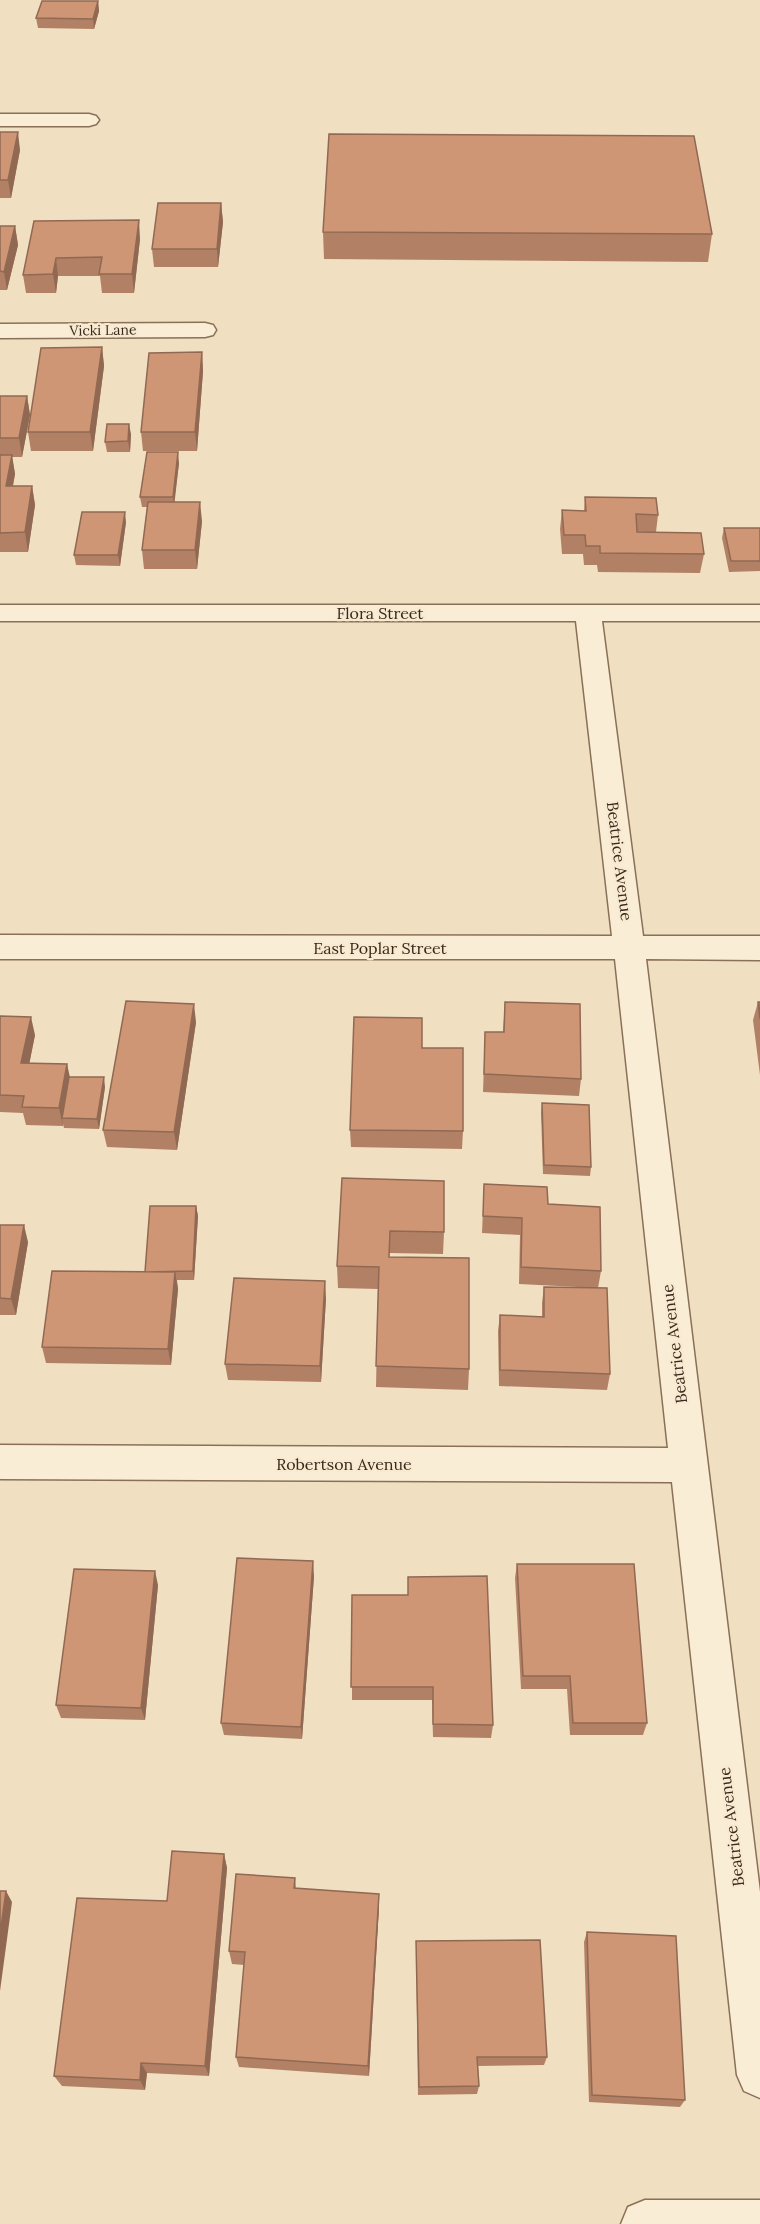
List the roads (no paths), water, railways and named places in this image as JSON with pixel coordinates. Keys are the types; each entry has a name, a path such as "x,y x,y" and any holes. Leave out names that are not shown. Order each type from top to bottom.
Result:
{"street":[{"path":"0,120 89,120"},
{"name":"Vicki Lane","path":"0,331 205,330"},
{"name":"Flora Street","path":"0,613 760,613"},
{"name":"Beatrice Avenue","path":"588,613 630,949 760,2075"},
{"name":"East Poplar Street","path":"0,947 760,948"},
{"name":"Robertson Avenue","path":"0,1462 688,1466"},
{"path":"645,2224 760,2224"}]}
